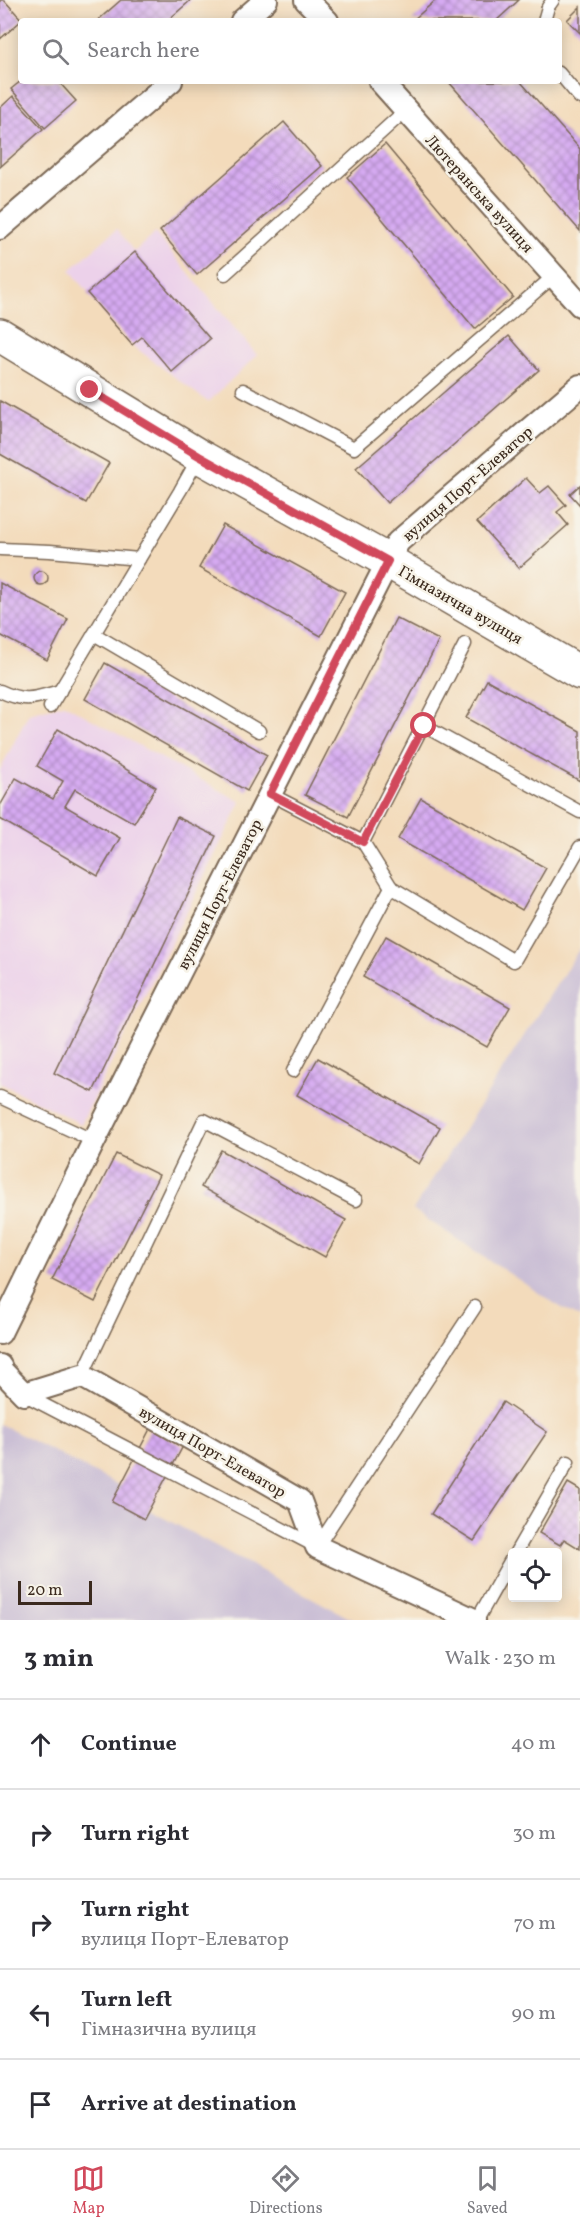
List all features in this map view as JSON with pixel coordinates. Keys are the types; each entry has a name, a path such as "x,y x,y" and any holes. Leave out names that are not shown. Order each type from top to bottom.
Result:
{"street":[{"path":"245,18 266,0"},
{"path":"306,0 324,18"},
{"path":"0,228 168,84"},
{"name":"Лютеранська вулиця","path":"383,84 580,304"},
{"name":"Гімназична вулиця","path":"0,336 199,456 388,561 580,673"},
{"name":"вулиця Порт-Елеватор","path":"0,1333 94,1141 398,542 580,386"},
{"path":"0,1366 24,1394 82,1376"},
{"name":"вулиця Порт-Елеватор","path":"82,1376 300,1501 317,1547"},
{"path":"317,1547 475,1620"}],"lane":[{"path":"545,18 553,0"},
{"path":"562,77 580,98"},
{"path":"225,274 406,110"},
{"path":"243,390 354,448 555,275"},
{"path":"50,707 199,456"},
{"path":"0,549 139,559"},
{"path":"94,634 259,731"},
{"path":"363,842 465,644"},
{"path":"0,691 14,698 28,700 60,691"},
{"path":"424,726 580,812"},
{"path":"270,794 363,842 391,887 514,961 580,847"},
{"path":"293,1071 391,887"},
{"path":"0,1097 94,1141"},
{"path":"82,1376 204,1120 356,1200"},
{"path":"24,1394 317,1547 475,1307"},
{"path":"518,1548 568,1462"},
{"path":"475,1620 508,1566"}],"shaded area":[{"path":"117,229 134,252 155,233 257,355 208,402 132,345 70,270"},
{"path":"64,704 241,802 81,1124 0,1083 0,770 29,713"},
{"path":"580,948 580,1318 413,1210"},
{"path":"0,1424 120,1486 112,1502 144,1519 149,1510 353,1620 0,1620"}],"building":[{"path":"0,0 4,0 20,18 18,18 18,23 0,39"},
{"path":"121,0 191,0 170,18 100,18"},
{"path":"436,0 519,0 499,18 415,18"},
{"path":"580,7 580,33 567,20"},
{"path":"18,83 61,84 76,101 45,128 11,89"},
{"path":"451,84 523,84 580,149 580,231"},
{"path":"13,96 43,129 0,167 0,108"},
{"path":"284,122 322,166 197,275 160,231"},
{"path":"385,144 513,297 475,329 347,177"},
{"path":"135,252 210,339 172,372 142,337 132,345 87,293"},
{"path":"509,336 539,370 387,503 356,468"},
{"path":"0,401 109,463 86,503 0,454"},
{"path":"526,478 540,493 549,486 566,505 557,512 568,525 519,568 477,522"},
{"path":"580,485 580,505 570,494"},
{"path":"223,525 345,592 321,636 199,568"},
{"path":"38,571 44,571 48,578 44,585 38,585 34,581 34,575"},
{"path":"0,583 68,619 47,660 0,635"},
{"path":"396,618 439,640 348,817 305,795"},
{"path":"105,663 267,755 247,791 85,699"},
{"path":"487,680 580,731 580,781 466,718"},
{"path":"58,729 156,787 134,823 75,789 65,806 120,838 98,876 0,819 0,806 16,778 53,799 63,781 37,766"},
{"path":"421,798 546,868 522,910 398,839"},
{"path":"177,817 216,836 93,1092 54,1073"},
{"path":"386,936 510,1007 487,1047 363,977"},
{"path":"318,1058 440,1127 419,1164 297,1095"},
{"path":"221,1150 346,1220 325,1257 201,1187"},
{"path":"116,1154 159,1175 95,1302 52,1280"},
{"path":"503,1402 547,1432 474,1541 431,1514"},
{"path":"150,1429 183,1446 144,1519 112,1502"},
{"path":"568,1483 580,1490 580,1549 564,1539 560,1545 539,1533"}],"route":[{"path":"90,390 199,456 388,561 270,794 363,842 424,726"}]}
